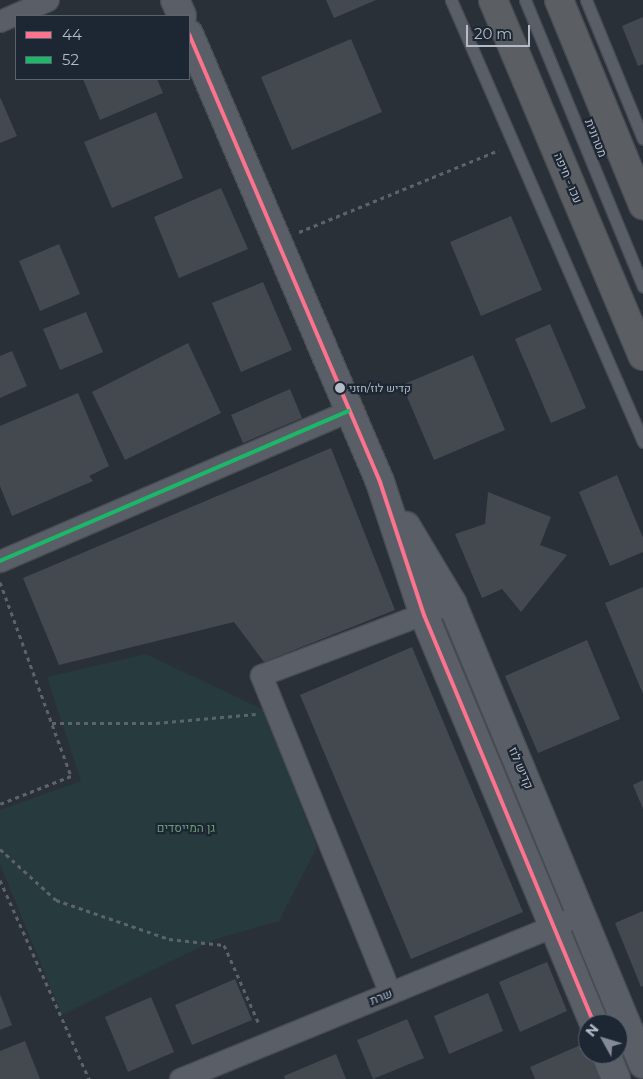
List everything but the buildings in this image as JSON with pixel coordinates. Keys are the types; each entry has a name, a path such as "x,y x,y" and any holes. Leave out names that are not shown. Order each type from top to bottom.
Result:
{"highway":[{"name":"עכו - חיפה","path":"493,0 643,356"},
{"path":"559,0 643,205"}],"street":[{"path":"0,21 48,0"},
{"path":"175,0 182,15"},
{"name":"קדיש לוז","path":"190,36 275,242 380,482 424,615 590,1014"},
{"path":"0,561 348,411"},
{"name":"קדיש לוז","path":"380,482 452,603 643,1064"},
{"path":"390,993 261,675 452,603"},
{"name":"שרת","path":"180,1079 582,914"},
{"path":"610,1064 616,1079"}],"lane":[{"path":"451,0 643,442"},
{"name":"מטרונית","path":"524,0 643,287"},
{"path":"586,0 643,139"}],"path":[{"path":"275,242 514,144"},
{"path":"0,582 71,776 0,804"},
{"path":"52,723 156,723 276,712"},
{"path":"0,850 56,900 169,939 224,945 267,1043"},
{"path":"0,880 89,1079"}],"green space":[{"name":"גן המייסדים","path":"146,654 264,710 317,847 279,921 216,939 62,1015 0,864 0,810 81,781 47,677"}],"transit line":[{"name":"44","path":"190,36 380,482 424,615 590,1014"},
{"name":"52","path":"0,561 348,411"}],"place":[{"name":"קדיש לוז/חזני","path":"340,388"}]}
